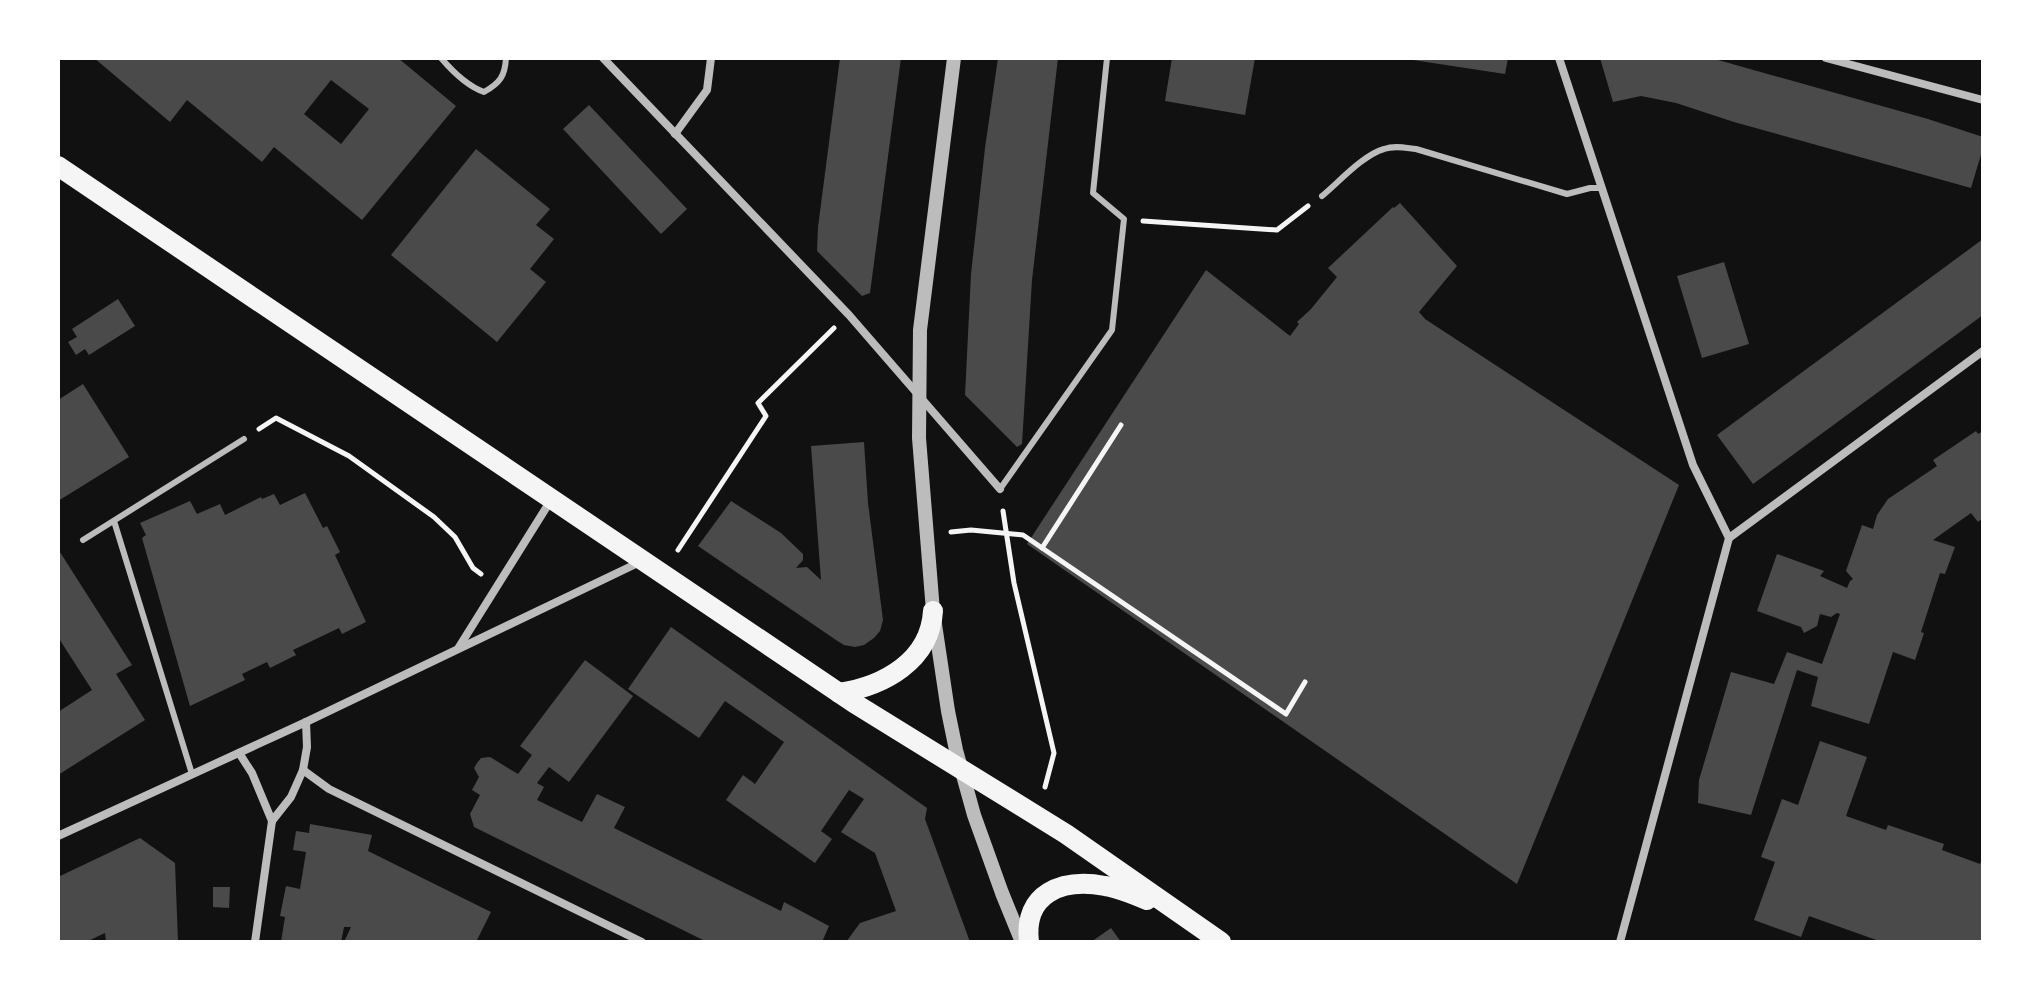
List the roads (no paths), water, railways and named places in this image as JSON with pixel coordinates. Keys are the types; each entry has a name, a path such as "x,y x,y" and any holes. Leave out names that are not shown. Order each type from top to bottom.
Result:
{"main road":[{"path":"58,166 641,561 839,693 1066,834 1221,942"},
{"path":"839,693 872,685 904,667 925,642 933,611"},
{"path":"1029,942 1030,918 1037,902 1051,890 1072,884 1115,888 1183,916"}],"street":[{"path":"603,58 849,315 1000,489"},
{"path":"675,134 707,90 711,58"},
{"path":"954,58 920,330 919,438 933,611 944,691 982,840 1022,942"},
{"path":"1559,58 1693,465 1729,538"},
{"path":"1826,58 1983,100"},
{"path":"1620,942 1729,538 1983,351"},
{"path":"459,648 551,500"},
{"path":"58,836 306,722 641,561"},
{"path":"255,942 272,821 291,797 303,770 307,747 306,722"},
{"path":"239,753 252,773 272,821"},
{"path":"303,770 329,789 642,942"}],"lane":[{"path":"441,58 473,88 484,92 505,74 506,58"},
{"path":"1000,489 1112,330 1124,219 1093,193 1107,58"},
{"path":"1322,196 1370,156 1398,146 1567,194 1601,188"},
{"path":"83,540 244,439"},
{"path":"114,521 192,774"}]}
